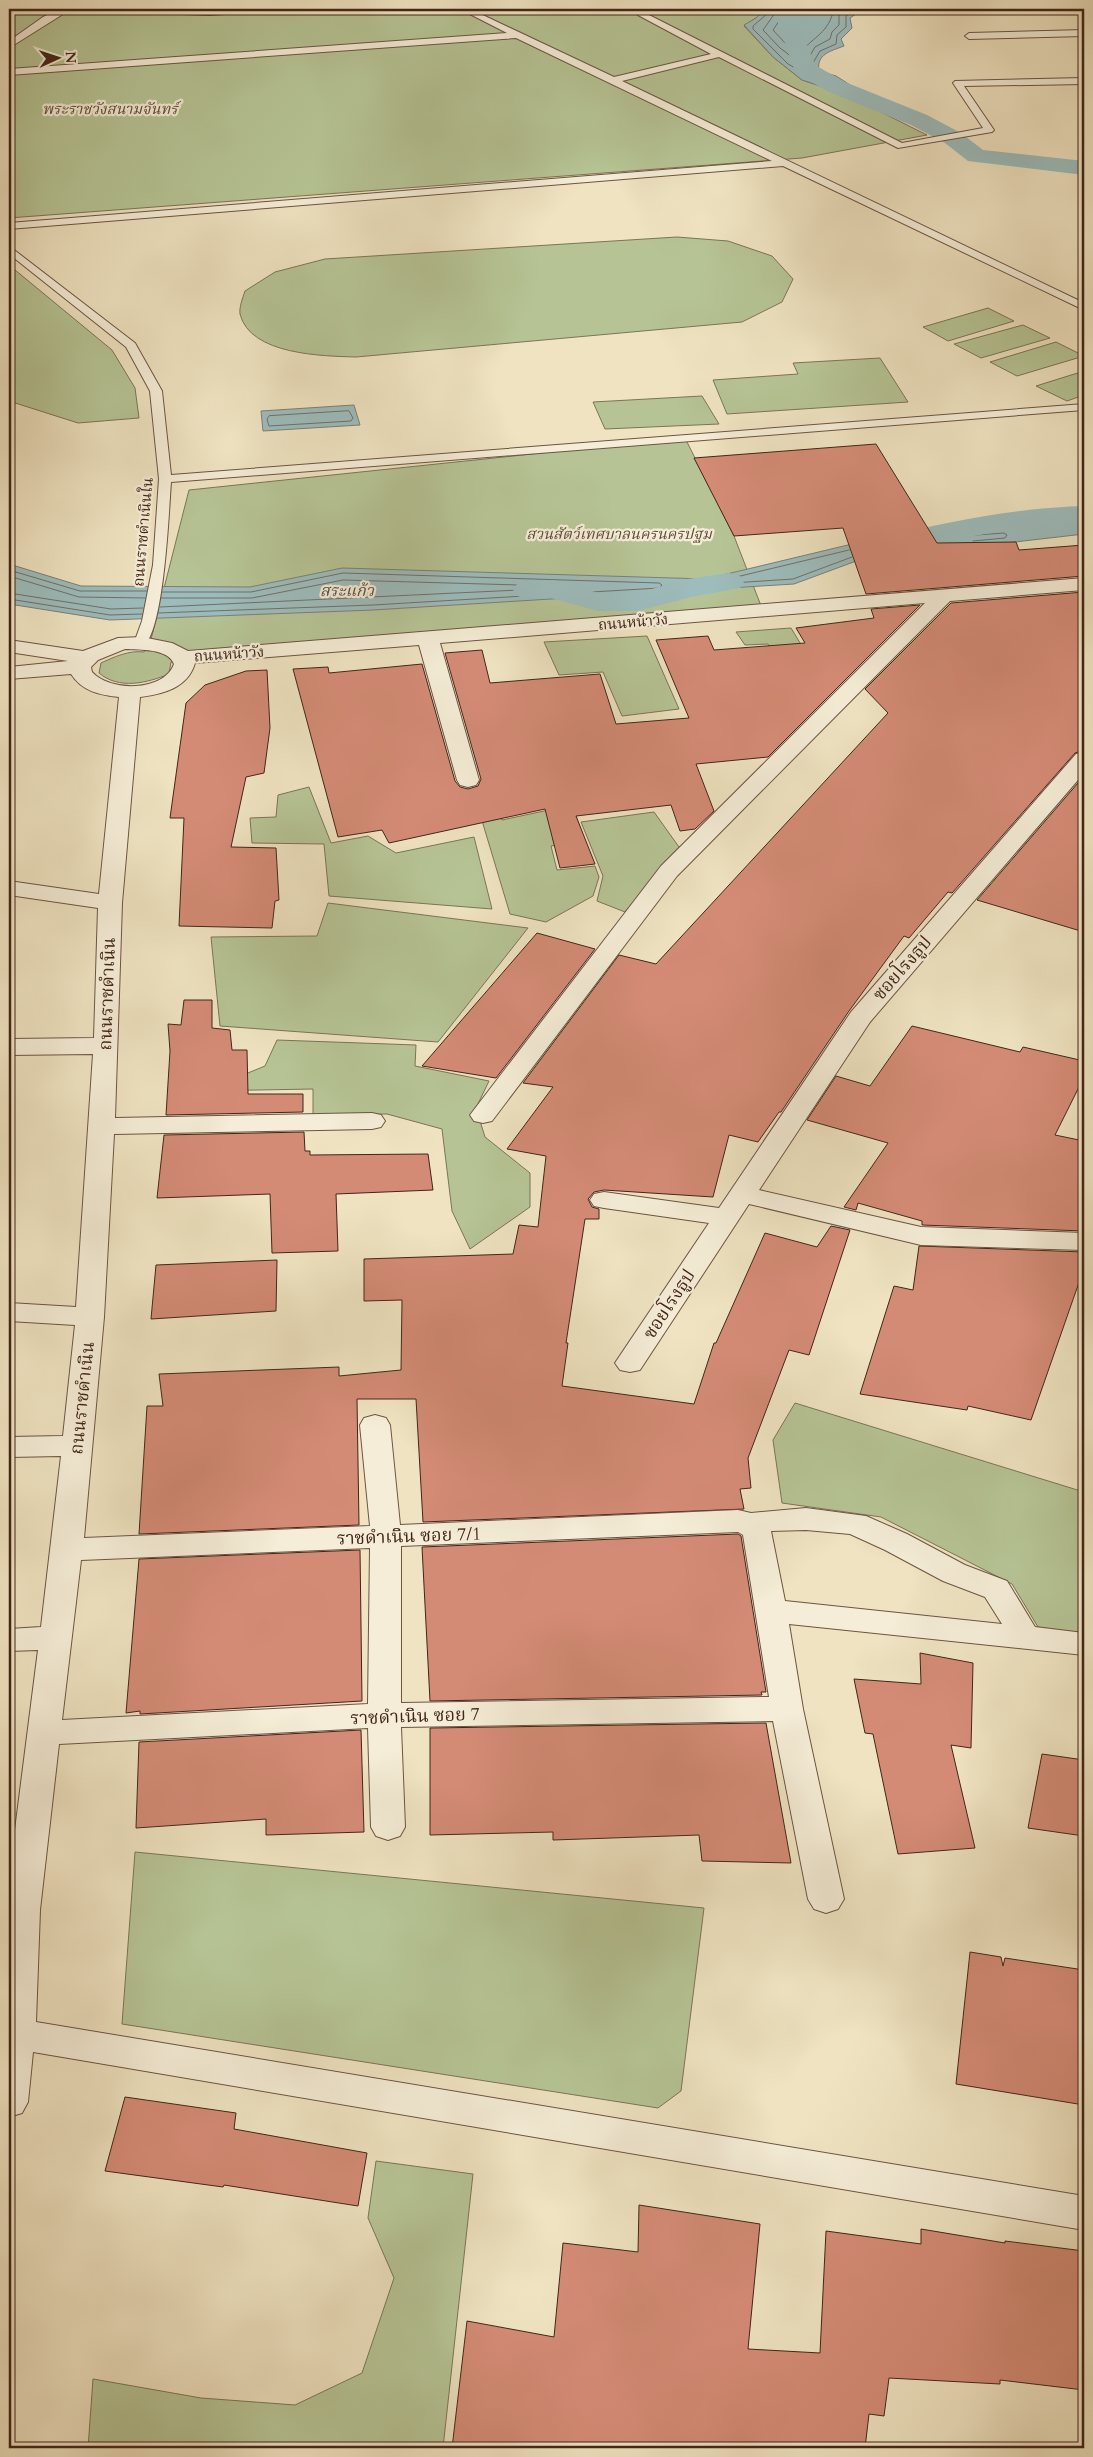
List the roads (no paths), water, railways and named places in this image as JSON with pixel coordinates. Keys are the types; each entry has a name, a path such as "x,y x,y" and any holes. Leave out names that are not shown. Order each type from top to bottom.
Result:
{"street":[{"name":"ถนนหน้าวัง","path":"9,673 84,663 110,646 141,642 166,647 182,658 1084,584"},
{"path":"483,1115 669,871 944,596"},
{"path":"428,638 468,780"},
{"path":"9,646 84,663"},
{"name":"ถนนหน้าวัง","path":"84,663 82,675 88,682 99,688 130,691 153,688 173,680 180,673 184,665 182,658"},
{"name":"ถนนราชดำเนิน","path":"9,2102 17,2034 16,1910 44,1733 67,1550 90,1317 106,1046 110,904 130,691"},
{"name":"ซอยโรงธูป","path":"630,1363 860,1016 1084,759"},
{"path":"9,888 110,904"},
{"path":"9,1046 106,1046"},
{"path":"101,1126 372,1121"},
{"path":"741,1194 921,1236 1084,1242"},
{"path":"604,1200 726,1217"},
{"path":"9,1312 90,1317"},
{"path":"375,1425 386,1537 384,1715 388,1827"},
{"path":"9,1448 77,1446"},
{"name":"ราชดำเนิน ซอย 7/1","path":"67,1550 738,1521 751,1524 776,1520 806,1519 855,1524 896,1542 954,1572 996,1589 1019,1624 1021,1638"},
{"path":"751,1524 758,1535 787,1709 826,1899"},
{"path":"771,1611 1084,1644"},
{"path":"9,1640 56,1638"},
{"name":"ราชดำเนิน ซอย 7","path":"44,1733 384,1715 787,1709"},
{"path":"17,2034 1084,2214"}],"lane":[{"path":"9,45 46,19 67,9"},
{"path":"130,9 209,12 258,9"},
{"path":"464,9 1084,307"},
{"path":"642,15 717,55 901,146 989,130 958,84 1084,81"},
{"path":"969,36 1084,33"},
{"path":"9,72 517,35"},
{"path":"611,80 717,55"},
{"path":"9,226 784,163"},
{"name":"ถนนราชดำเนินใน","path":"9,249 131,345 156,391 165,479 159,565 148,620 141,642"},
{"path":"165,479 1084,407"}],"water":[{"path":"765,9 862,10 850,18 852,28 841,39 844,46 822,57 819,65 819,71 836,76 855,88 845,94 802,80 773,57 744,25 756,18"},
{"path":"354,405 360,425 263,431 261,411"},
{"name":"สระแก้ว","path":"1084,521 1084,534 859,560 794,584 373,610 110,620 9,604 9,564 81,586 250,587 342,568 706,579 877,538"}],"waterway":[{"path":"783,9 805,69 837,87 919,120 953,138 976,156 1084,168"},
{"path":"893,544 975,526 1041,516 1084,515"},
{"path":"528,590 552,589 598,602 638,602 688,588 729,582"}],"park label":[{"name":"พระราชวังสนามจันทร์","path":"110,109"},
{"name":"สวนสัตว์เทศบาลนครนครปฐม","path":"619,534"}]}
